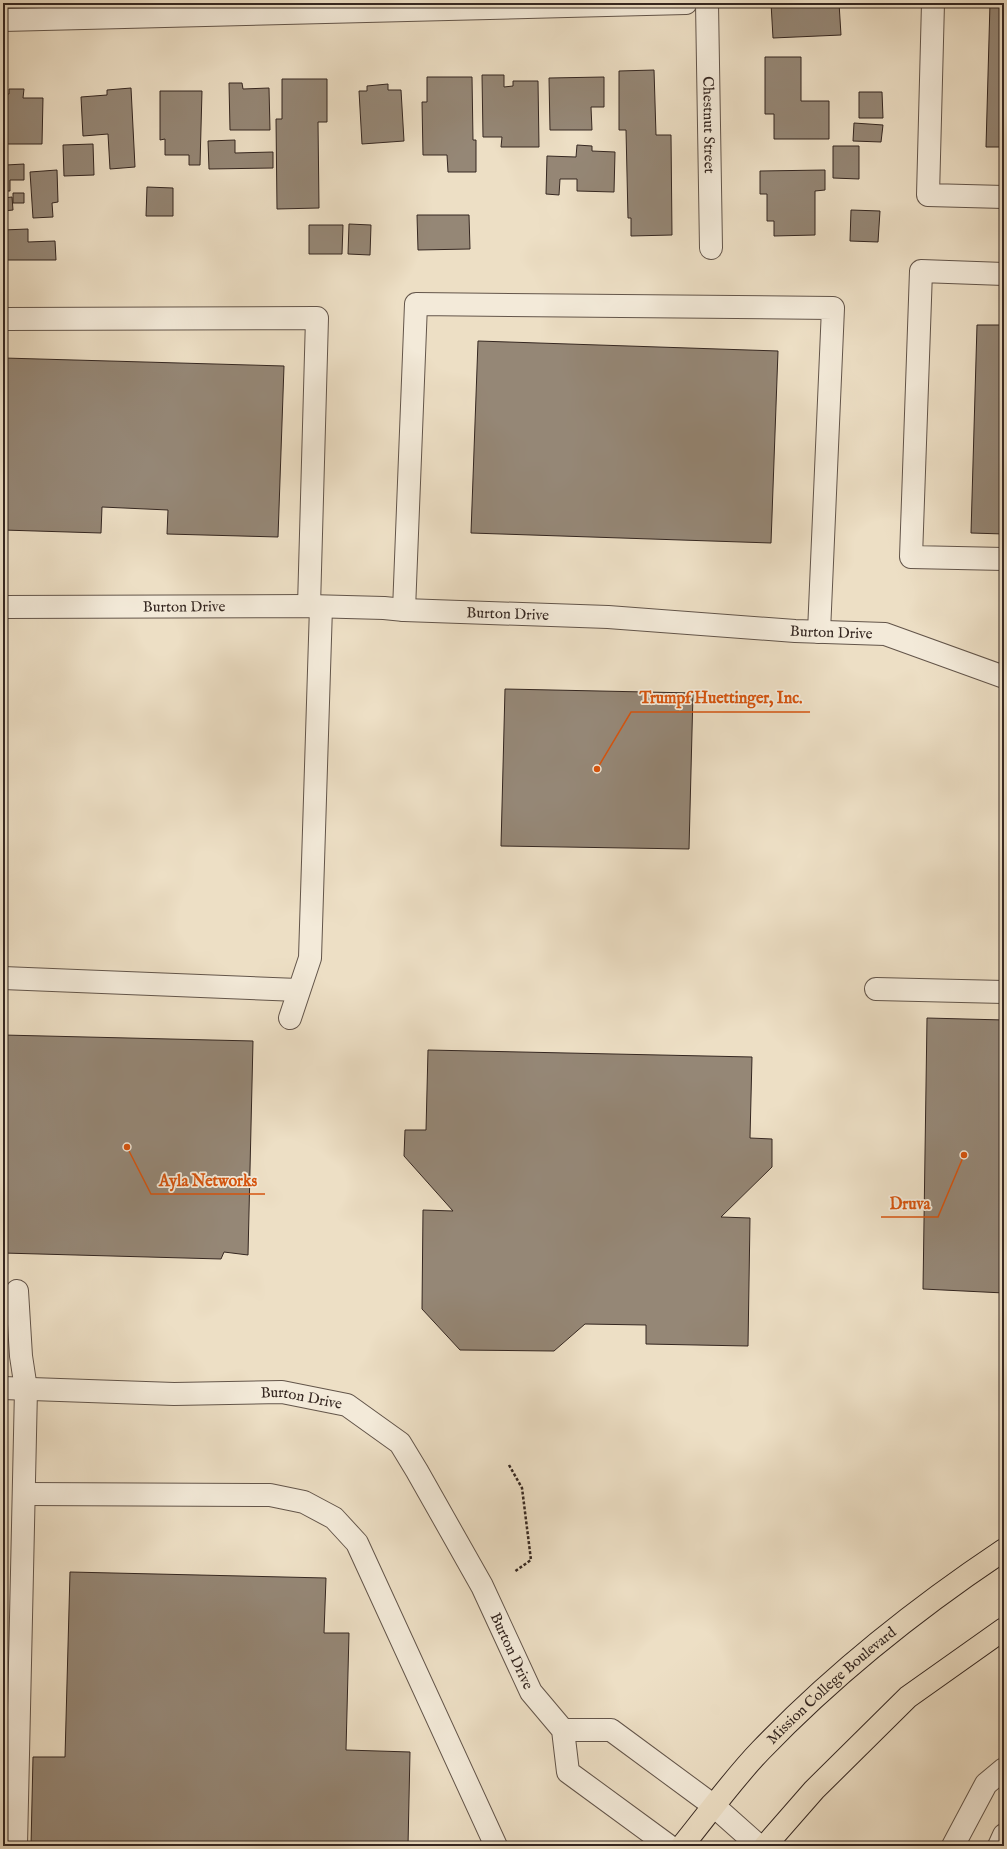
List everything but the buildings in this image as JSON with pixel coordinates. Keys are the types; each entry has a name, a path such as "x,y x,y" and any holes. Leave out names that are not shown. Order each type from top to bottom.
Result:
{"main road":[{"name":"Mission College Boulevard","path":"682,1846 760,1751 810,1701 878,1642 938,1595 1004,1550"},
{"path":"765,1846 814,1790 908,1697 1004,1629"}],"street":[{"path":"3,20 96,10 686,3"},
{"name":"Chestnut Street","path":"707,3 711,248"},
{"path":"933,3 928,195 1004,197"},
{"path":"1004,274 921,271 911,557 1004,559"},
{"path":"404,610 416,304 833,308 819,632"},
{"path":"3,319 316,318 315,607 310,958 298,990 290,1018"},
{"name":"Burton Drive","path":"3,607 384,608 608,617 819,632 885,634 1004,677"},
{"path":"3,978 298,990"},
{"path":"876,989 1004,992"},
{"path":"16,1846 12,1589 24,1494 26,1389 21,1356 17,1291"},
{"name":"Burton Drive","path":"3,1388 174,1394 282,1392 347,1406 400,1443 482,1586 531,1692 563,1730"},
{"path":"24,1494 270,1495 304,1502 334,1518 357,1543 496,1846"},
{"path":"669,1846 568,1772 563,1730 611,1730 714,1806 758,1846"},
{"path":"953,1846 986,1784 1004,1769"},
{"path":"999,1846 1004,1835"}],"path":[{"path":"509,1465 522,1488 531,1560 514,1572"}],"place":[{"name":"Trumpf Huettinger, Inc.","path":"597,769"},
{"name":"Ayla Networks","path":"127,1147"},
{"name":"Druva","path":"964,1155"}]}
